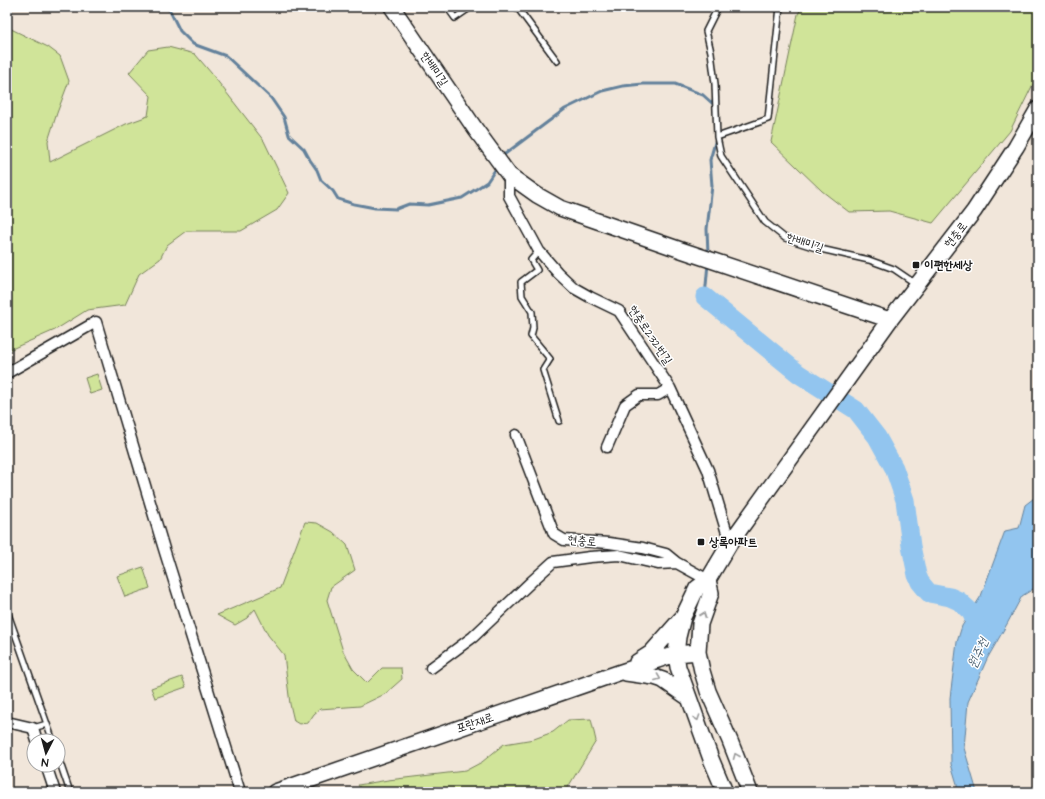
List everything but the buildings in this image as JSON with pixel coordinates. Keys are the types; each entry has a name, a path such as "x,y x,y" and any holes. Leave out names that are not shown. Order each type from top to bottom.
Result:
{"street":[{"name":"한배미길","path":"392,7 476,130 507,172"},
{"name":"현충로","path":"730,543 890,320 974,211 1016,147 1038,109"},
{"path":"507,172 537,195 560,208 890,320"},
{"name":"현충로232번길","path":"507,172 509,196 539,251 558,273 574,288 620,311 670,388 708,470 730,543"},
{"path":"7,373 96,322 240,792"},
{"path":"607,447 625,405 639,394 658,395 670,388"},
{"name":"현충로","path":"516,436 554,534 564,540 610,543 643,548 666,554 677,563 708,580"},
{"path":"725,792 711,759 693,705 689,698 678,667 676,654 683,617 697,588 708,580 730,543"},
{"path":"431,668 473,637 553,562 590,556 619,554 658,564 677,563"},
{"path":"708,580 711,592 700,624 698,652 708,691 750,792"},
{"path":"621,672 651,653 683,617"},
{"name":"포란재로","path":"275,792 621,672 676,654 698,652"},
{"path":"621,672 654,676 663,680 689,698"},
{"path":"7,722 33,728 35,733"},
{"path":"48,773 52,791"}],"lane":[{"path":"447,7 455,18 471,7"},
{"path":"517,7 557,61"},
{"name":"한배미길","path":"718,7 706,31 711,52 715,84 717,137 720,156 765,222 785,238 816,248 869,260 894,269 917,285"},
{"path":"717,137 768,119 780,7"},
{"path":"539,251 531,260 537,270 521,282 522,296 532,312 533,328 531,336 550,359 543,370 559,421"},
{"path":"7,611 50,733"},
{"path":"33,728 47,724"},
{"path":"63,773 70,792"}],"green space":[{"path":"802,7 1038,7 1038,74 1010,131 933,223 889,211 849,212 822,191 771,142 798,14"},
{"path":"7,27 48,47 60,56 69,81 48,141 50,162 126,124 148,116 151,96 129,73 148,50 168,47 195,54 212,74 264,141 289,193 277,210 241,231 186,231 167,245 160,259 139,274 125,305 87,310 55,330 7,351"},
{"path":"97,374 102,390 90,394 85,378"},
{"path":"305,522 317,523 333,532 347,545 355,570 331,587 327,600 343,651 353,669 367,683 382,668 401,668 402,679 385,694 360,706 320,709 314,714 308,723 299,724 294,721 290,704 284,655 268,635 255,609 247,618 235,625 217,615 280,588"},
{"path":"143,567 150,588 125,597 117,576"},
{"path":"182,677 186,687 155,698 151,688"},
{"path":"591,719 596,741 565,792 363,792 358,785 465,771 482,762 504,744 534,739 553,732 568,720"}],"water":[{"name":"원주천","path":"1038,495 1038,586 1022,596 987,659 968,702 964,748 977,792 957,792 957,784 951,764 950,698 957,642 962,626 981,596 1005,531 1019,528 1025,505"}],"waterway":[{"path":"168,7 180,31 193,44 226,56 271,98 284,117 289,135 304,149 317,170 321,180 333,191 338,199 375,208 396,209 409,204 428,205 462,198 487,182 497,167"},
{"path":"502,159 505,154 565,109 602,91 623,86 643,84 675,84 703,95 713,104 714,111"},
{"path":"708,254 707,229 712,186 710,160 716,139"},
{"path":"705,297 708,263"},
{"name":"원주천","path":"705,297 799,374 856,410 877,437 894,468 905,500 911,546 917,575 920,582 929,593 950,597 959,601 971,612 981,635"}],"place":[{"name":"이편한세상","path":"916,265"},
{"name":"상록아파트","path":"701,542"}]}
